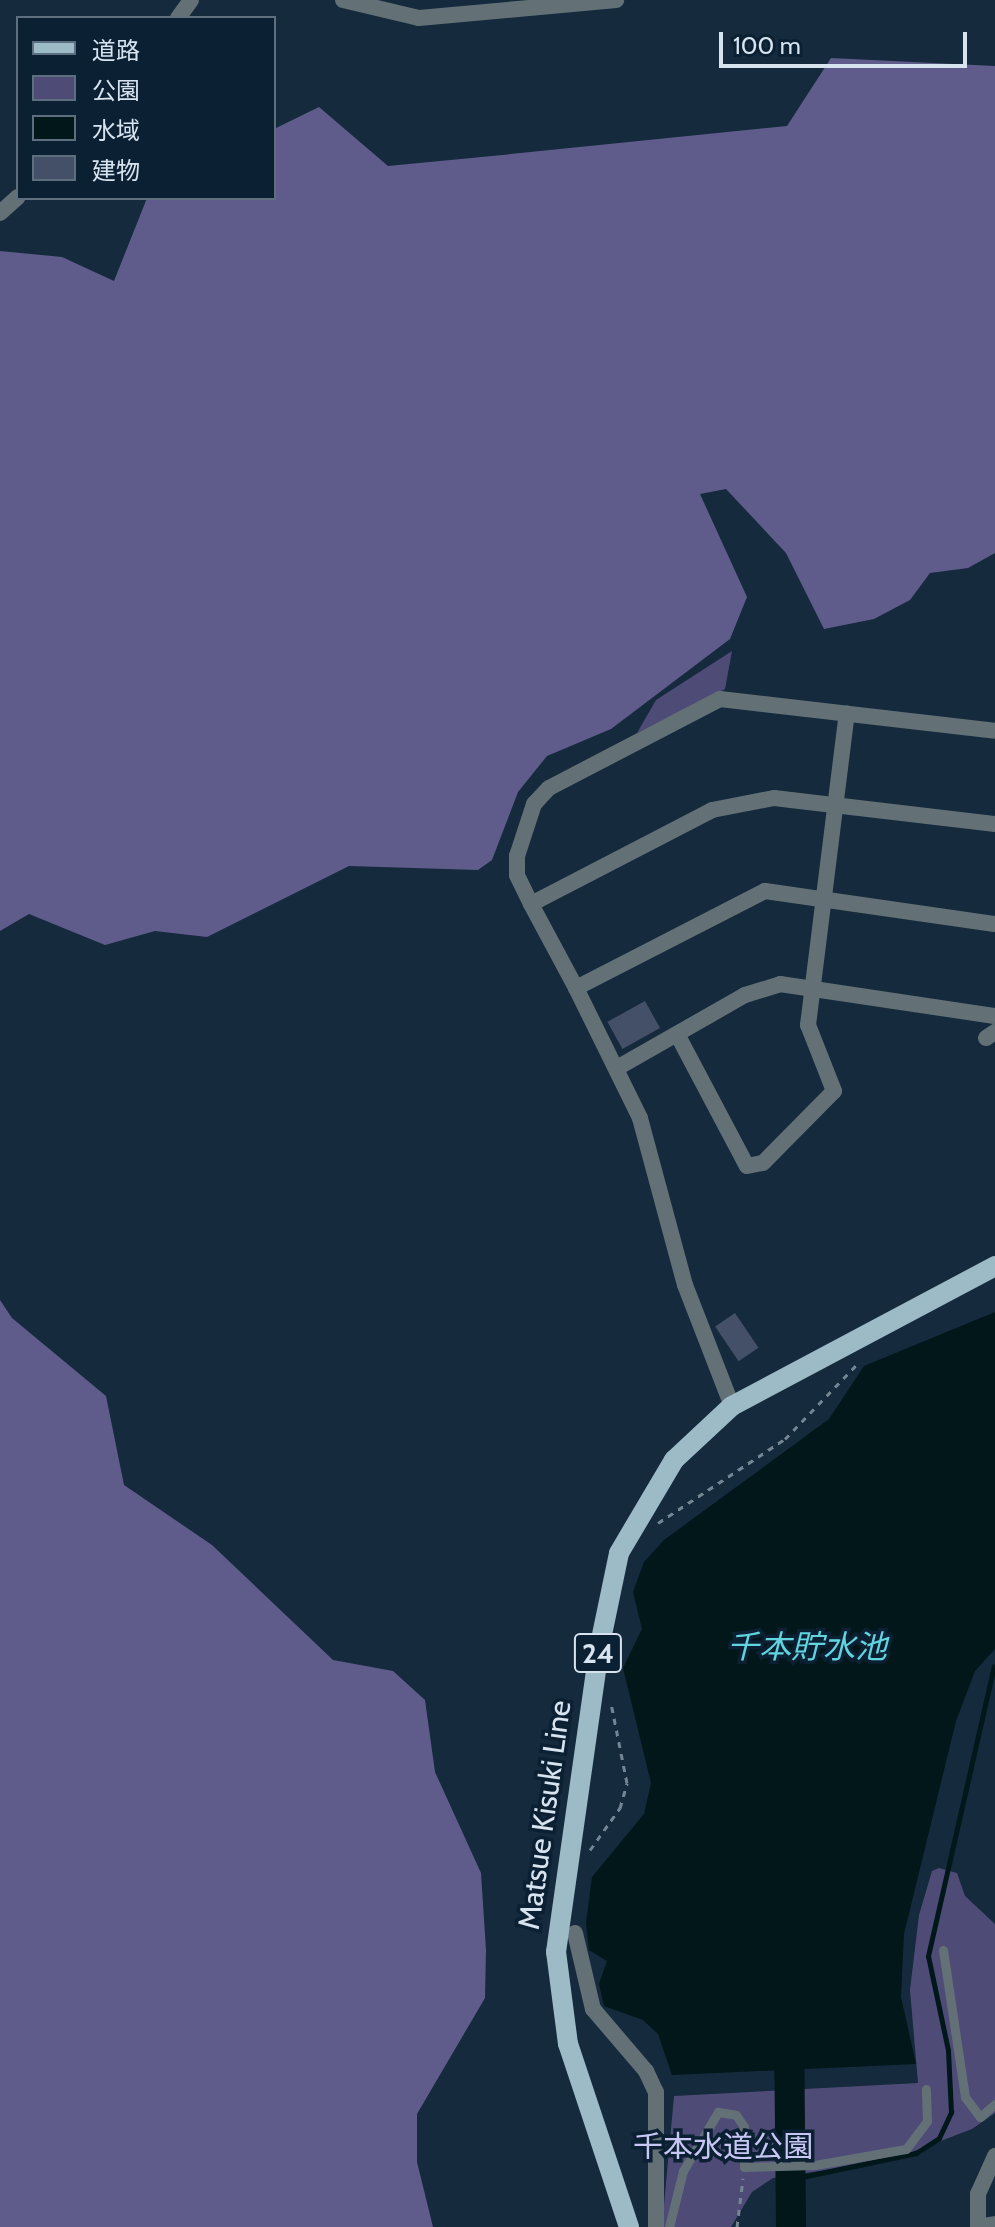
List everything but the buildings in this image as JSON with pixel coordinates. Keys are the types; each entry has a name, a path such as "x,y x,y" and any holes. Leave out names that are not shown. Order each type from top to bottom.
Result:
{"main road":[{"name":"Matsue Kisuki Line","path":"629,2227 568,2044 558,1981 559,1908 619,1553 674,1460 732,1406 995,1266"}],"street":[{"path":"343,0 419,18 616,0"},
{"path":"0,213 16,199"},
{"path":"732,1406 685,1285 661,1178 617,1068 517,875 517,856 534,804 549,788 720,699 995,731"},
{"path":"677,1034 747,1166 763,1163 834,1091 811,1040 813,985 847,713"},
{"path":"531,904 733,802 836,803 995,824"},
{"path":"576,988 753,894 824,897 995,924"},
{"path":"617,1068 762,989 813,985 995,1016"},
{"path":"575,1933 593,2009 656,2092 656,2227"},
{"path":"995,2156 978,2194 978,2227 995,2224"}],"lane":[{"path":"943,1950 965,2097 980,2117 995,2104"},
{"path":"669,2227 683,2171 718,2112 736,2115 744,2127 744,2167 815,2165 906,2149 927,2121 926,2089"}],"path":[{"path":"654,1526 785,1439 862,1358"},
{"path":"585,1858 612,1821 627,1783 609,1694"},
{"path":"737,2227 744,2167"}],"green space":[{"path":"732,651 725,689 637,733 656,700"},
{"name":"千本水道公園","path":"939,1868 957,1873 965,1896 995,1924 995,2113 972,2129 891,2160 773,2178 752,2192 731,2227 662,2227 674,2096 918,2083 910,1990 919,1915 932,1871"}],"shaded area":[{"path":"831,58 995,66 995,553 968,568 930,573 910,600 874,619 824,629 786,553 726,489 700,494 747,597 730,639 611,729 547,756 518,792 492,860 478,870 349,866 207,937 155,931 105,945 29,914 0,931 0,251 62,257 114,281 146,200 276,200 276,128 319,107 388,166 787,126"},
{"path":"0,1300 12,1318 106,1396 124,1485 212,1545 333,1660 393,1671 425,1700 435,1772 481,1873 486,1950 485,1998 417,2114 417,2162 433,2227 0,2227"}],"water":[{"name":"千本貯水池","path":"995,1312 995,1649 975,1671 956,1721 904,1934 901,1997 916,2064 672,2075 658,2034 643,2020 604,2006 599,1984 607,1961 589,1950 586,1923 592,1877 644,1814 651,1783 623,1668 642,1629 633,1592 644,1562 664,1540 829,1419 864,1366"}],"waterway":[{"path":"792,2179 916,2153 939,2138 951,2112 948,2050 928,1956 994,1666"},
{"path":"789,2031 791,2227"}]}
